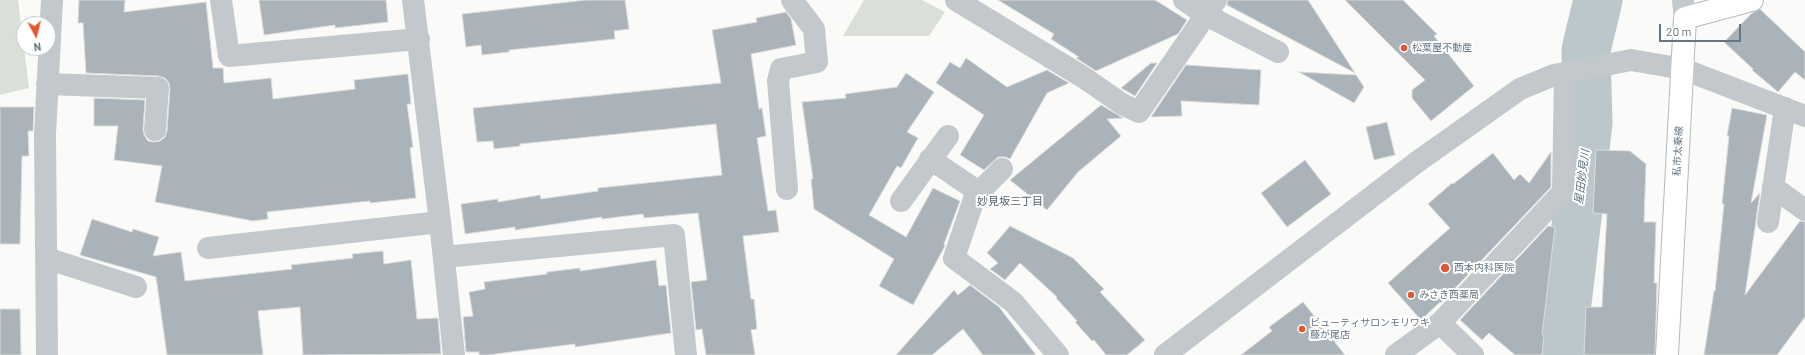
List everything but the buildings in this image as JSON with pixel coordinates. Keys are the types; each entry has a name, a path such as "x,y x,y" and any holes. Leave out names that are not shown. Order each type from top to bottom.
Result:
{"main road":[{"name":"私市太秦線","path":"1667,355 1684,9 1752,0"}],"street":[{"path":"47,355 45,134 52,0"},
{"path":"221,0 229,56 419,39"},
{"path":"413,0 419,39 454,355"},
{"path":"787,189 778,81 781,69 817,62 814,29 792,0"},
{"path":"956,0 1084,77 1122,104 1139,112 1211,8"},
{"path":"1184,0 1211,8 1278,52"},
{"path":"1165,355 1417,162 1520,89 1554,75 1631,60 1682,69 1795,112 1773,187 1768,222"},
{"path":"1396,355 1440,323 1563,192 1579,70"},
{"path":"47,84 158,88 155,130"},
{"path":"901,201 948,136"},
{"path":"930,159 979,192"},
{"path":"1002,169 975,196 954,258 1013,302 1058,355"},
{"path":"1773,187 1805,210"},
{"path":"208,248 440,222"},
{"path":"444,257 674,235 686,355"},
{"path":"46,258 136,287"},
{"path":"1440,323 1473,355"}],"shaded area":[{"path":"0,0 18,0 20,16 16,16 16,56 25,56 29,88 0,95"},
{"path":"864,0 922,0 945,12 929,36 843,36"}],"waterway":[{"name":"星田妙見川","path":"1561,355 1588,123 1586,50 1598,0"}],"place":[{"name":"松葉屋不動産","path":"1404,48"},
{"name":"西本内科医院","path":"1445,268"},
{"name":"みさき西薬局","path":"1411,295"},
{"name":"ビューティサロンモリワキ 藤が尾店","path":"1302,329"}],"district":[{"name":"妙見坂三丁目","path":"1010,201"}]}
